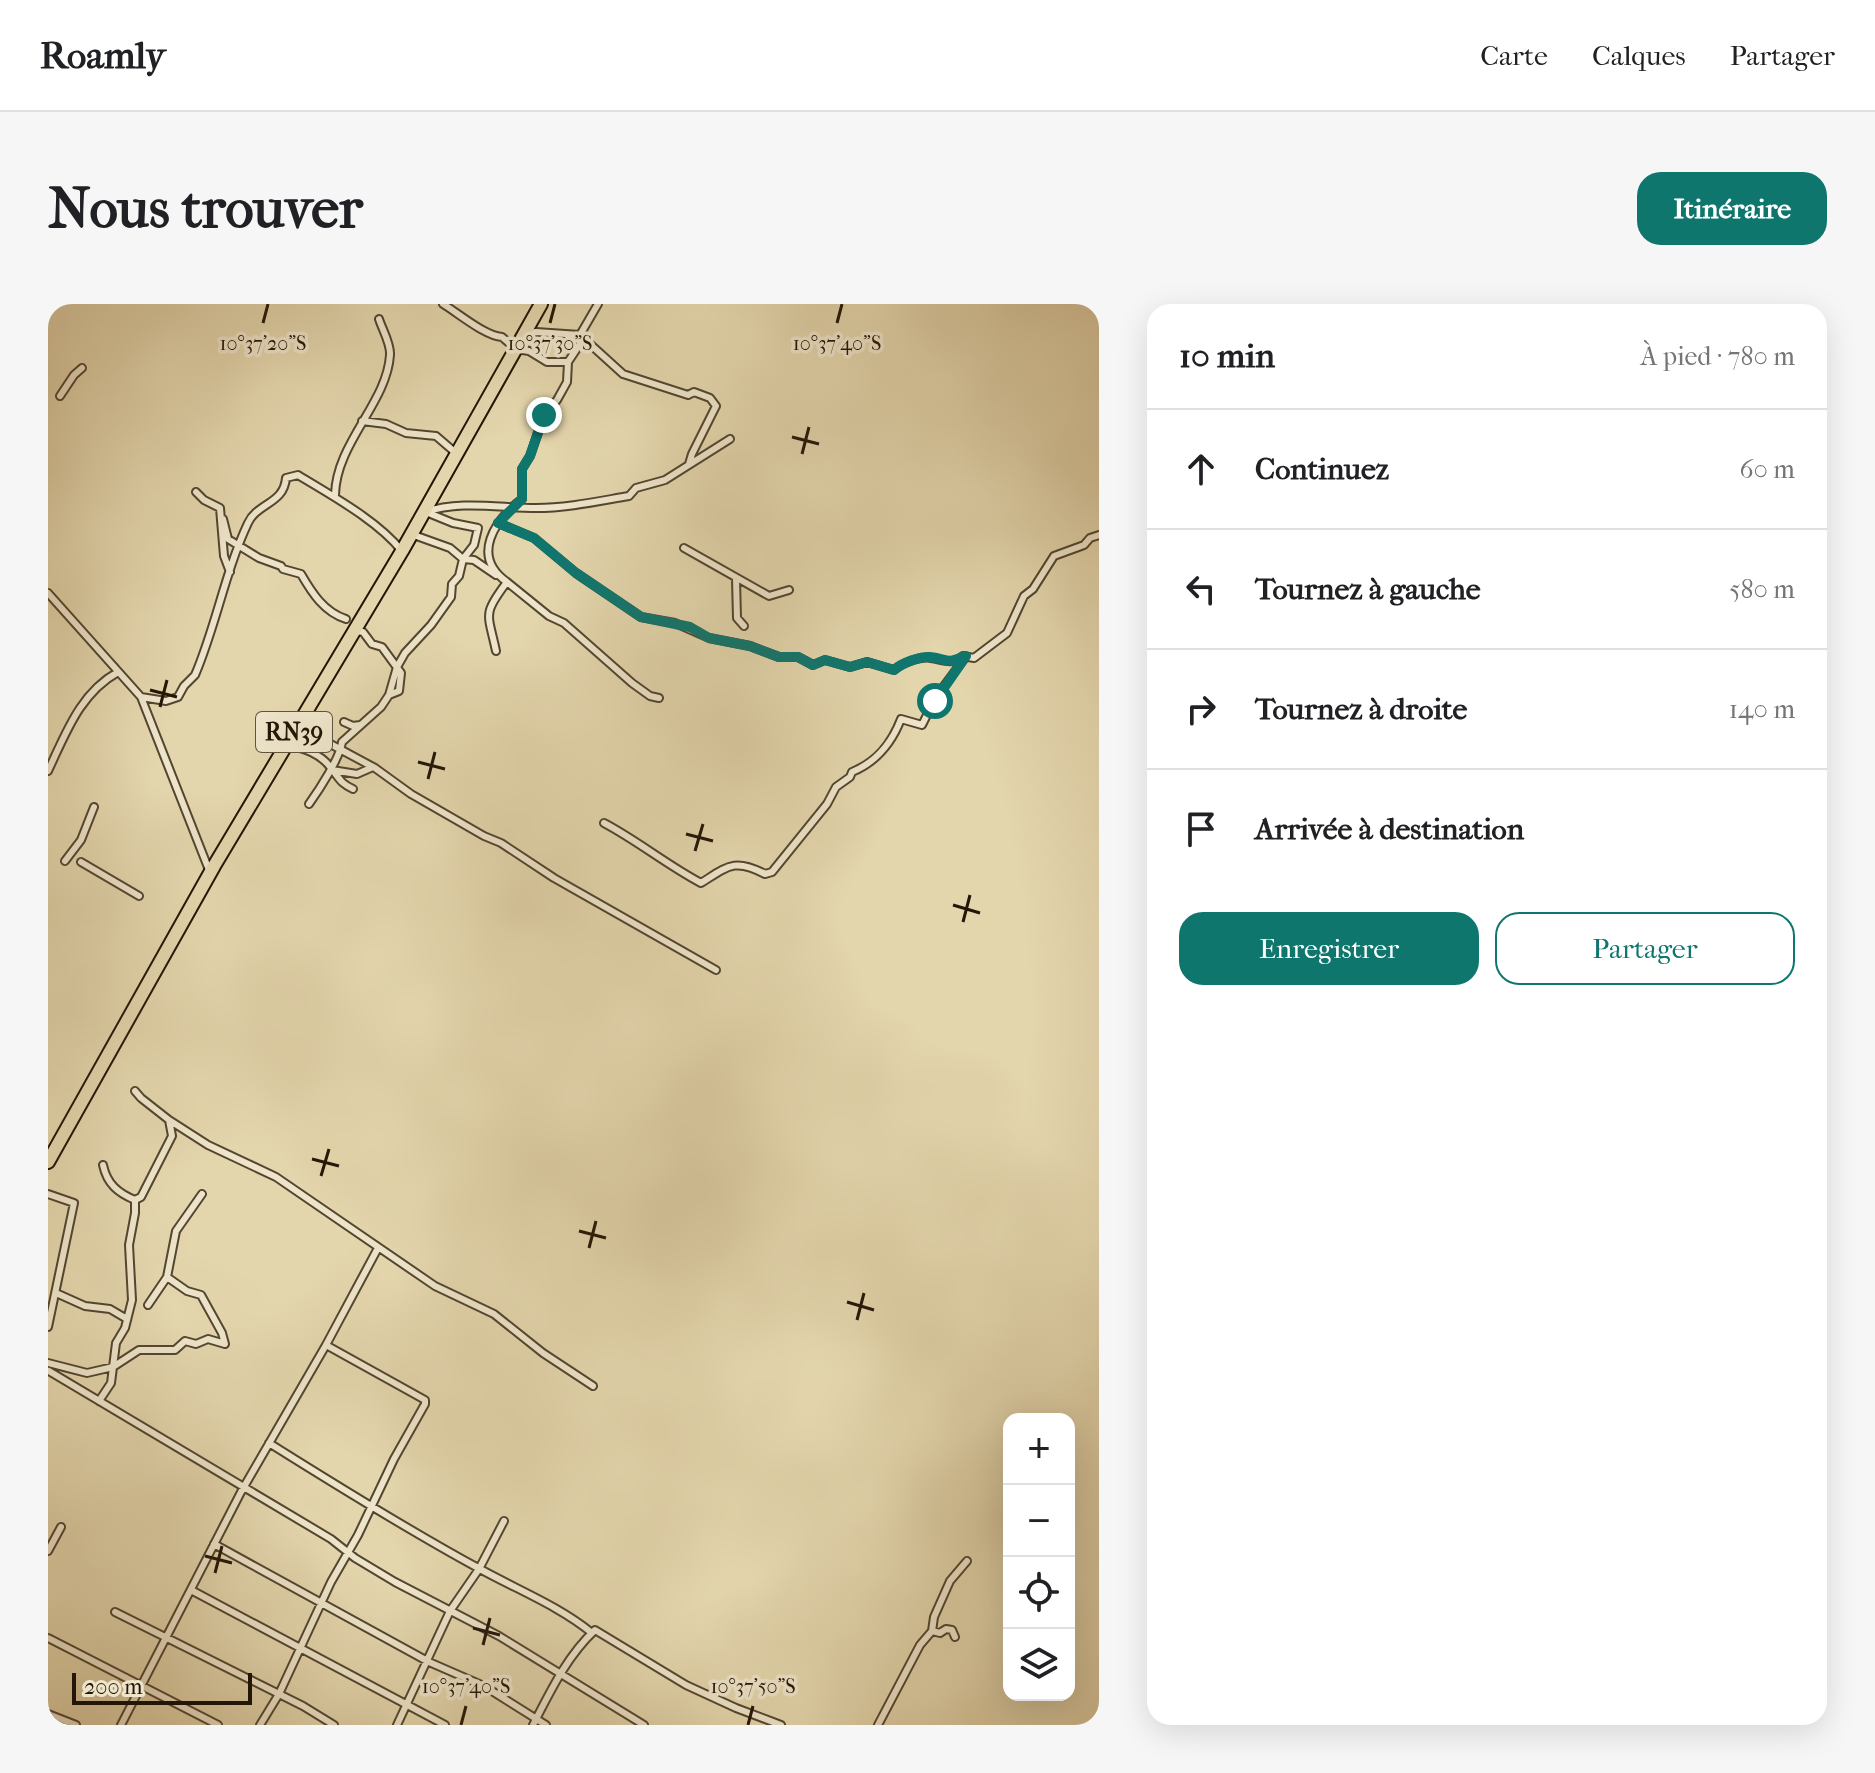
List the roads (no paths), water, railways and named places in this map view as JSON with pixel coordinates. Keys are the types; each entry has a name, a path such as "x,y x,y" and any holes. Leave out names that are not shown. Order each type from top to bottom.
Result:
{"highway":[{"name":"RN39","path":"48,1162 211,874 424,515 541,304"}],"street":[{"path":"443,304 465,321 502,337 516,349 529,351 547,362 568,362"},
{"path":"496,575 488,550 489,538 498,523 522,499 522,469 530,456 544,415 567,382 568,362 598,304"},
{"path":"335,495 339,469 383,382 391,353 379,319"},
{"path":"525,334 580,335 623,374 688,395 694,392 710,398 716,406 689,464"},
{"path":"60,396 82,368"},
{"path":"362,421 386,424 406,433 436,436 457,454"},
{"path":"424,515 445,506 458,509 468,505 538,508 629,496 636,488 665,480 716,451 730,439"},
{"path":"141,697 166,701 178,697 195,675 249,519 274,502 286,486 286,478 298,475 335,495 343,505 389,535 402,551"},
{"path":"196,492 220,508 225,534 239,547 283,569 301,574 313,595 334,615 346,619"},
{"path":"309,804 333,770 342,742 381,707 389,695 397,667 451,597 452,584 459,576 463,559 474,545 478,528 424,515"},
{"path":"223,519 221,535 230,572"},
{"path":"498,523 534,538 576,573 641,617 690,627 709,638 750,646 779,657 798,657 813,665 825,660 850,667 867,662 894,670 899,665 927,656 944,662 966,656 974,658 1007,633 1020,603 1039,581 1054,556 1075,550 1099,535"},
{"path":"411,534 450,548 463,559 474,560 549,616 564,623 650,696 659,698"},
{"path":"684,548 769,596 789,590"},
{"path":"736,579 737,618 744,626"},
{"path":"496,651 487,617 490,605 507,582"},
{"path":"48,593 141,697 211,874"},
{"path":"354,631 363,632 372,644 382,647 397,667"},
{"path":"604,823 701,883 727,866 737,864 750,866 765,874 772,872 827,804 836,787 888,747 901,719 922,725 936,697 966,656"},
{"path":"48,771 79,708 101,681 118,672"},
{"path":"344,722 360,725"},
{"path":"298,726 316,731 321,739 373,767 411,794 501,843 554,878 716,970"},
{"path":"286,746 304,748 333,770 339,783 353,789"},
{"path":"333,770 357,774 373,767"},
{"path":"65,861 81,840 94,807"},
{"path":"81,862 139,896"},
{"path":"135,1091 169,1120 208,1145 276,1177 435,1286 494,1314 555,1362 593,1386"},
{"path":"103,1165 109,1182 122,1195 135,1200 141,1197 172,1136 169,1120"},
{"path":"48,1194 74,1203 48,1327"},
{"path":"148,1305 167,1277 176,1231 202,1194"},
{"path":"99,1401 111,1383 116,1343 132,1300 129,1245 135,1200"},
{"path":"121,1725 244,1487 378,1248"},
{"path":"49,1368 87,1373 113,1367 139,1350 175,1350 185,1341 196,1344 208,1339 225,1344 201,1295 187,1291 167,1277"},
{"path":"56,1293 85,1306 110,1309 127,1319"},
{"path":"260,1725 279,1694 331,1582 425,1404 425,1400 326,1345"},
{"path":"49,1368 395,1582 499,1636 644,1725"},
{"path":"269,1443 479,1569 562,1612 592,1633"},
{"path":"397,1725 450,1611 479,1569 504,1521"},
{"path":"48,1551 61,1527"},
{"path":"214,1544 427,1661 484,1686 534,1722 546,1725"},
{"path":"878,1725 920,1645 932,1631 934,1617 950,1581 967,1561"},
{"path":"191,1590 445,1725"},
{"path":"115,1612 334,1725"},
{"path":"534,1722 582,1642 595,1630 686,1685 781,1725"},
{"path":"932,1631 952,1630 955,1637"},
{"path":"48,1638 218,1725"},
{"path":"48,1714 76,1725"}]}
